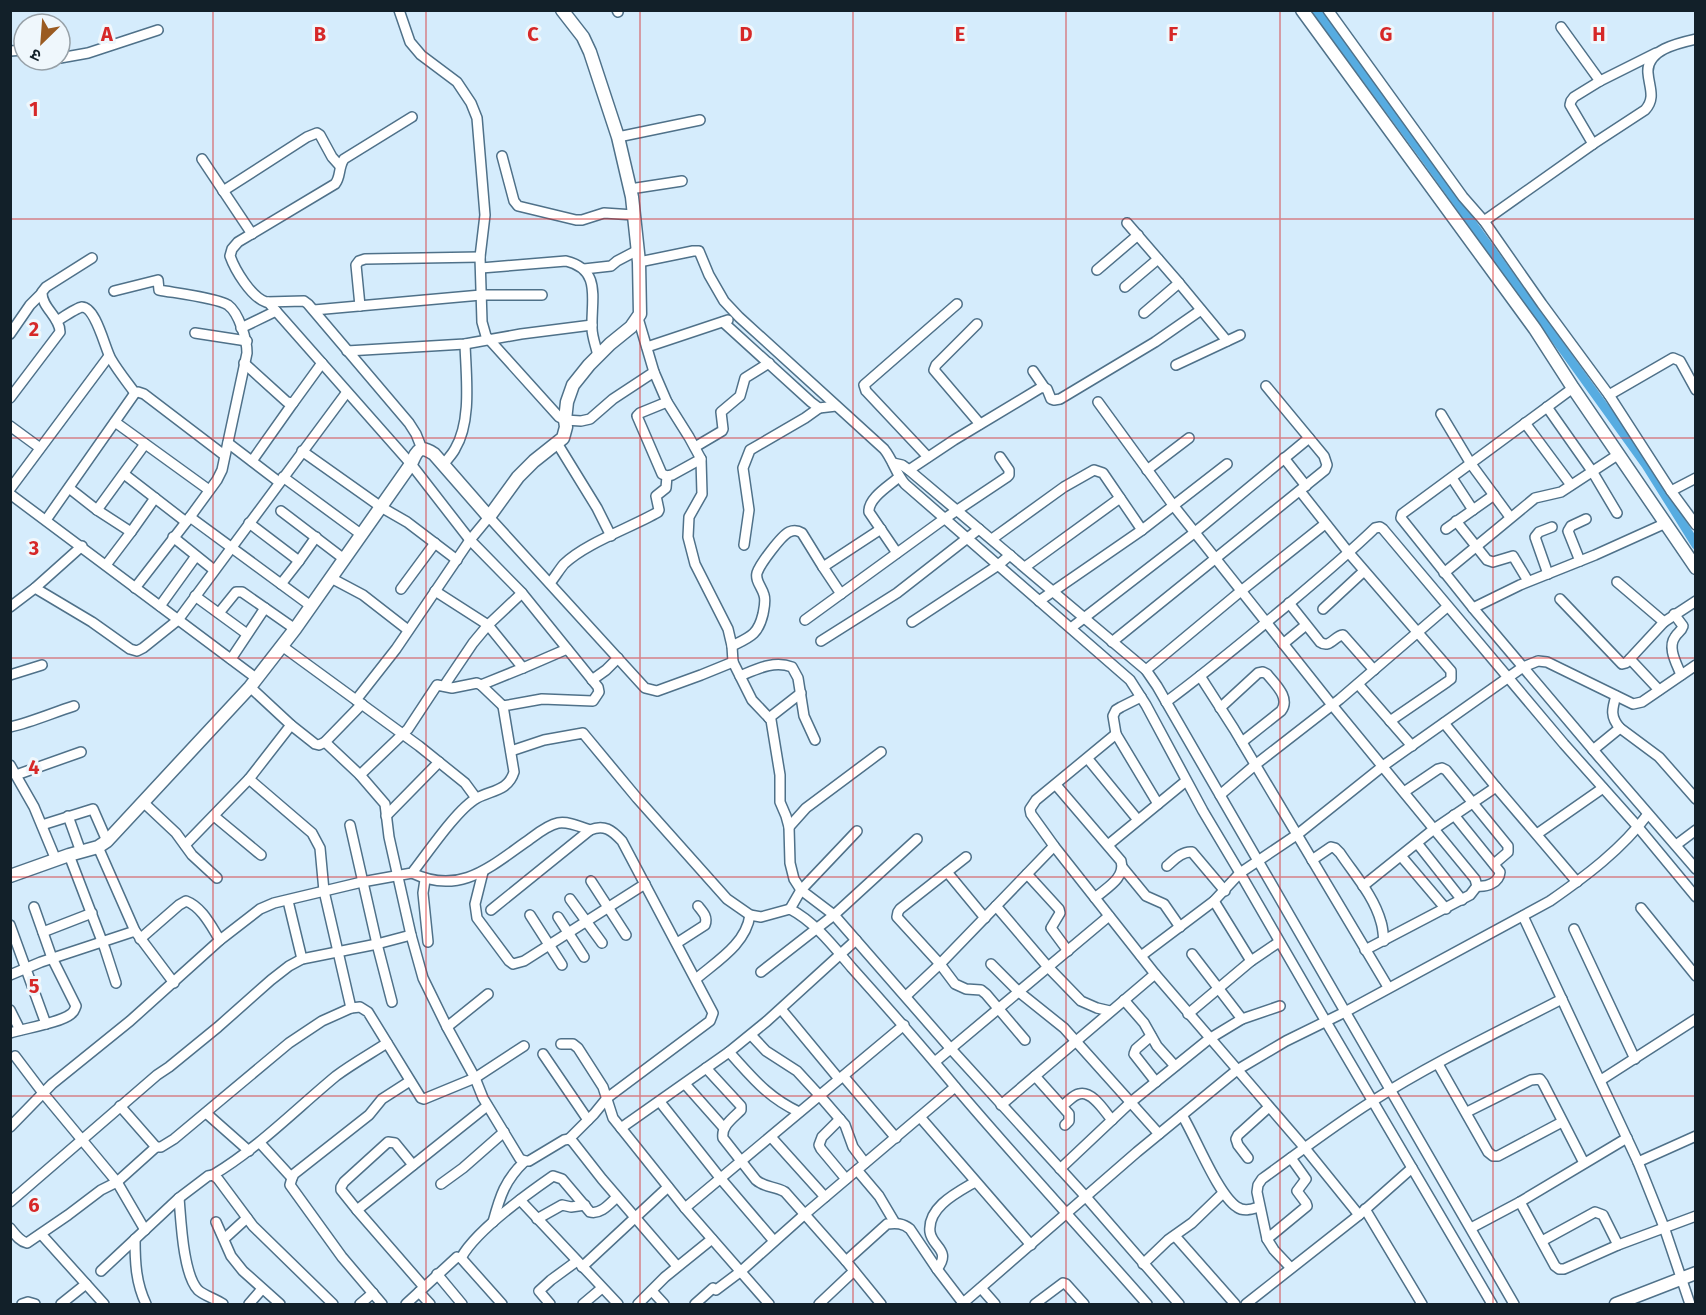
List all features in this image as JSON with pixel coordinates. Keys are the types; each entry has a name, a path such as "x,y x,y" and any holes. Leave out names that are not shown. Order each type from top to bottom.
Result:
{"street":[{"path":"399,10 410,42 421,55 457,82 471,103 477,118 485,215 480,257 482,322 489,340 559,417 565,420 590,419 614,399 654,372"},
{"path":"109,356 10,492 231,659 291,725 315,744 325,742 359,702 470,540 518,477 534,460 563,438 567,402 573,385 598,356 638,318 641,305 639,256 630,189 618,137 583,37 562,10"},
{"path":"1302,10 1535,329 1695,568"},
{"path":"1328,10 1609,395 1695,525"},
{"path":"1561,27 1600,81"},
{"path":"72,56 88,53 158,30"},
{"path":"1593,144 1570,105 1574,97 1600,81 1670,46 1695,39"},
{"path":"1484,221 1649,106 1652,97 1648,66 1659,52"},
{"path":"412,117 344,159 340,166 338,180 334,184 238,242 230,256 253,295 260,300 268,302 304,301 314,309 409,423 422,449"},
{"path":"618,137 700,120"},
{"path":"223,191 317,133 340,166"},
{"path":"502,156 513,201 523,209 576,220 604,213 634,215"},
{"path":"202,159 252,234"},
{"path":"630,189 682,181"},
{"path":"1127,223 1227,341"},
{"path":"1097,270 1138,235"},
{"path":"584,269 611,266 616,261 639,256 699,251 724,301 884,449 898,477 905,484 1130,680 1203,811 1492,1305"},
{"path":"360,306 356,265 359,261 365,259 480,257"},
{"path":"10,334 46,287 92,258"},
{"path":"1125,287 1158,259"},
{"path":"481,268 566,261 577,263 590,276 592,284 593,337 598,356"},
{"path":"114,291 158,280 159,290 223,302 232,309 247,341 247,352 222,470 135,588"},
{"path":"1144,313 1179,283"},
{"path":"10,398 60,332 61,328 41,294"},
{"path":"314,309 482,296 542,295"},
{"path":"268,302 411,464 470,540 522,593 598,687 599,692 594,700 542,699 502,706"},
{"path":"928,457 866,391 864,385 957,304"},
{"path":"57,321 77,309 86,308 102,333 109,356 135,393"},
{"path":"241,328 276,310"},
{"path":"1034,371 1051,399 1060,399 1163,337 1201,310"},
{"path":"647,347 739,317"},
{"path":"638,318 654,372 667,402 701,459 702,495 689,517 688,537 694,564 728,629 733,662 752,700 769,718 774,732 780,775 780,802 789,827 790,863 794,879 801,890 834,915 1001,1105 1086,1197 1179,1305"},
{"path":"723,322 819,408"},
{"path":"347,351 465,344 592,324"},
{"path":"977,324 936,364 934,370 980,424"},
{"path":"195,333 247,341"},
{"path":"1176,365 1240,335"},
{"path":"444,464 455,450 463,429 467,390 465,344"},
{"path":"1609,395 1673,358 1680,360 1695,390"},
{"path":"244,363 287,402 293,403"},
{"path":"252,461 322,363"},
{"path":"695,447 722,431 721,412 740,396 745,378 769,363"},
{"path":"1112,642 1303,489 1321,474 1327,465 1324,456 1266,386"},
{"path":"909,470 980,424 1044,387"},
{"path":"1573,388 1402,514 1401,518 1473,608 1695,869"},
{"path":"35,588 92,622 130,649 137,651 143,648 178,620 347,392"},
{"path":"46,520 135,393"},
{"path":"135,393 144,394 224,455"},
{"path":"667,402 640,413 637,418 662,474 667,476"},
{"path":"1098,402 1194,533 1475,879 1477,886"},
{"path":"744,545 749,510 743,468 750,450 819,408 836,406"},
{"path":"1548,407 1592,471 1617,513"},
{"path":"1441,414 1471,464 1510,517"},
{"path":"115,422 208,490"},
{"path":"1525,423 1571,485"},
{"path":"10,426 40,448"},
{"path":"1147,470 1189,438"},
{"path":"1071,628 1194,533 1309,438"},
{"path":"228,443 362,535"},
{"path":"557,443 597,508 611,536"},
{"path":"97,510 145,444"},
{"path":"10,876 102,844 143,802 253,682 282,646 362,535 417,452 422,449 434,454 444,464 489,517 645,688 657,691 733,662"},
{"path":"302,451 381,507 407,522 457,560"},
{"path":"1444,573 1535,498 1561,492 1619,454"},
{"path":"805,620 1009,475 1000,457"},
{"path":"1284,458 1325,524 1451,671 1451,678 1447,682 1390,721"},
{"path":"667,476 701,459"},
{"path":"893,463 909,470 1146,670 1221,795 1514,1305"},
{"path":"1039,601 1142,530 1227,464"},
{"path":"992,539 1090,470 1103,473 1142,530"},
{"path":"124,474 155,498 231,547 311,606"},
{"path":"550,583 569,560 659,511 656,496 666,488 667,476"},
{"path":"897,553 868,508 872,501 898,477"},
{"path":"1452,478 1473,510"},
{"path":"1671,491 1695,478"},
{"path":"69,488 131,532"},
{"path":"1446,529 1494,495"},
{"path":"106,565 155,498"},
{"path":"1025,567 1120,498"},
{"path":"281,511 344,559"},
{"path":"1580,561 1568,531 1571,526 1586,519"},
{"path":"1456,521 1489,562 1513,556 1528,581"},
{"path":"249,523 299,561"},
{"path":"1473,608 1528,581 1666,523"},
{"path":"1146,670 1325,524"},
{"path":"1166,702 1349,554 1375,528 1380,527 1638,827 1695,897"},
{"path":"1548,574 1535,537 1539,532 1551,527"},
{"path":"823,567 881,529"},
{"path":"822,641 897,593 980,529"},
{"path":"732,646 752,636 760,623 765,605 757,573 784,535 791,531 797,530 802,533 841,594"},
{"path":"173,537 214,570"},
{"path":"281,584 316,537"},
{"path":"401,589 435,543"},
{"path":"10,607 82,546"},
{"path":"912,622 1010,555"},
{"path":"160,606 196,556"},
{"path":"1323,609 1364,571"},
{"path":"331,579 363,595 408,630"},
{"path":"1617,582 1664,622"},
{"path":"219,613 238,591 295,629"},
{"path":"435,591 488,625 523,668"},
{"path":"444,686 488,625 522,593"},
{"path":"195,596 247,634"},
{"path":"1560,599 1622,664 1630,659 1664,622 1695,601"},
{"path":"1289,603 1324,645 1331,643 1341,634 1346,636 1374,670"},
{"path":"1221,795 1255,765 1358,684 1447,607"},
{"path":"231,659 265,608"},
{"path":"1674,614 1683,626 1672,640 1671,646 1681,675"},
{"path":"1283,644 1306,625"},
{"path":"282,646 439,762 465,783 476,798"},
{"path":"481,685 567,649"},
{"path":"592,680 618,658"},
{"path":"1630,659 1659,690"},
{"path":"1141,956 1214,901 1240,873 1298,834 1383,766 1523,667 1538,661 1547,662 1627,702 1637,704 1695,665"},
{"path":"740,676 776,664 792,667 796,672 804,716 814,740"},
{"path":"10,675 42,665"},
{"path":"1220,708 1258,673 1263,672 1283,696 1286,702 1281,711 1242,742"},
{"path":"1200,676 1298,834 1388,987"},
{"path":"360,775 408,729 437,685 452,688 477,683 502,706 514,772 508,784 476,798 453,820 412,873"},
{"path":"1358,684 1412,746"},
{"path":"769,718 801,693"},
{"path":"1616,696 1612,717 1620,728 1659,758 1695,799"},
{"path":"1141,697 1116,710 1113,722 1117,729 1116,734 1158,804"},
{"path":"10,728 74,706"},
{"path":"1444,723 1577,882"},
{"path":"185,845 249,779 291,725"},
{"path":"1593,750 1620,728"},
{"path":"511,751 544,740 583,733 727,899 750,915 761,917 790,909 798,913 840,954 904,1025 1147,1305"},
{"path":"1116,734 1036,800 1030,809 1031,814 1188,1014 1362,1212 1422,1305"},
{"path":"325,742 360,775 385,804 389,837 423,978 487,1106 520,1159 529,1161 569,1139 607,1098 712,1018 713,1013 622,841 614,832 606,828 598,827 590,830 491,910"},
{"path":"16,775 81,752"},
{"path":"789,827 806,808 880,752"},
{"path":"1088,759 1138,820"},
{"path":"387,816 439,762"},
{"path":"10,765 34,807 56,860"},
{"path":"1404,792 1438,769 1446,770 1508,846 1508,852 1494,864"},
{"path":"249,779 315,837 320,848 324,891 351,1008"},
{"path":"1107,845 1186,780"},
{"path":"1056,784 1121,861 1123,868 1146,896 1164,904 1180,927"},
{"path":"1363,886 1454,815 1496,787"},
{"path":"1538,834 1603,788"},
{"path":"143,802 176,833 192,855 217,878"},
{"path":"42,825 93,809 102,844 137,935 174,983"},
{"path":"846,1261 887,1224 895,1223 906,1226 962,1304 1159,1134 1238,1071 1286,1041 1345,1012 1550,901 1603,861 1648,814"},
{"path":"1454,815 1500,872 1497,880 1484,887 1477,886"},
{"path":"68,816 75,854 116,983"},
{"path":"214,816 261,855"},
{"path":"10,1127 43,1093 123,1028 220,940 260,909 274,903 398,875 412,873 425,879 446,882 483,872 540,831 560,822 590,830"},
{"path":"350,825 392,1002"},
{"path":"1676,845 1695,830"},
{"path":"790,909 801,890 857,831"},
{"path":"761,972 834,915 917,839"},
{"path":"1417,843 1462,900"},
{"path":"906,996 1054,846"},
{"path":"1312,860 1327,849 1335,848 1363,886 1377,912 1384,940"},
{"path":"1167,866 1181,855 1192,852 1225,891"},
{"path":"1401,856 1446,909"},
{"path":"966,857 900,909 897,917 955,984 966,989 981,990 1025,1040"},
{"path":"1095,898 1120,876 1123,868"},
{"path":"483,872 475,904 477,918 513,964 524,962 645,884"},
{"path":"947,872 985,918"},
{"path":"1027,874 1059,909 1060,913 1051,928 1068,951"},
{"path":"425,879 423,893 428,942"},
{"path":"591,881 626,935"},
{"path":"1365,950 1462,900 1470,895 1477,886"},
{"path":"570,899 602,943"},
{"path":"10,975 102,941 137,935 186,901 199,909 220,940"},
{"path":"288,901 302,959"},
{"path":"1214,901 1251,961"},
{"path":"677,943 705,925 706,916 698,906"},
{"path":"996,906 1048,967 1081,1001 1110,1011"},
{"path":"10,1010 15,1031 70,1016 76,1006 52,958 34,908"},
{"path":"1641,908 1695,976"},
{"path":"43,932 92,913"},
{"path":"530,915 562,965"},
{"path":"696,979 737,944 745,933 750,915"},
{"path":"936,1061 1109,916"},
{"path":"1522,916 1638,1162 1665,1227 1690,1305"},
{"path":"558,917 584,957"},
{"path":"10,925 46,1024"},
{"path":"1574,929 1635,1059"},
{"path":"10,1202 120,1106 210,1034 289,966 302,959 411,935"},
{"path":"621,1128 751,1035 856,940"},
{"path":"1188,1014 1251,961 1279,942"},
{"path":"1192,954 1242,1019"},
{"path":"991,964 1019,992 1064,1028 1159,1134"},
{"path":"1001,1105 1155,974"},
{"path":"447,1027 488,994"},
{"path":"1124,999 1144,1023 1157,1046 1175,1066"},
{"path":"1291,1268 1267,1239 1257,1192 1262,1179 1304,1147 1372,1101 1562,999"},
{"path":"1060,1169 1131,1102 1209,1039 1242,1019 1280,1006"},
{"path":"10,1228 19,1239 27,1243 41,1234 101,1190 117,1182 156,1147 161,1147 174,1139 289,1043 322,1020 351,1008 360,1007 368,1012 410,1081 424,1099 475,1078 524,1046"},
{"path":"781,1009 896,1138"},
{"path":"1601,1080 1695,1019"},
{"path":"685,1208 904,1025"},
{"path":"751,1035 766,1051 797,1071 840,1119 847,1130 861,1166 895,1223"},
{"path":"1151,1036 1136,1049 1134,1054 1156,1082"},
{"path":"101,1271 179,1198 208,1176 213,1175 260,1143 339,1074 387,1043"},
{"path":"561,1044 573,1044 579,1048 621,1128 685,1208 769,1305"},
{"path":"729,1052 768,1095 799,1112"},
{"path":"543,1054 588,1120"},
{"path":"15,1056 117,1182 145,1230"},
{"path":"1438,1064 1488,1152 1493,1156 1498,1156 1562,1122"},
{"path":"706,1068 741,1106 741,1110 724,1128 723,1138 762,1185 785,1192 882,1305"},
{"path":"1035,1076 1070,1114 1069,1121 1065,1125"},
{"path":"1467,1112 1535,1079 1540,1079 1584,1163"},
{"path":"382,1305 342,1257 290,1185 294,1174 369,1115 382,1099 410,1081"},
{"path":"685,1083 724,1128"},
{"path":"698,1304 740,1272 956,1087"},
{"path":"1063,1105 1077,1094 1087,1094 1112,1120"},
{"path":"660,1102 774,1241"},
{"path":"120,1106 156,1147"},
{"path":"357,1210 487,1106"},
{"path":"1248,1158 1238,1145 1236,1138 1269,1107"},
{"path":"206,1113 249,1151"},
{"path":"1182,1115 1223,1193 1236,1207 1243,1210 1259,1207"},
{"path":"920,1117 1031,1245"},
{"path":"840,1119 822,1137 819,1145 846,1179"},
{"path":"441,1184 504,1132"},
{"path":"1638,1162 1695,1136"},
{"path":"771,1137 825,1197"},
{"path":"1471,1228 1520,1202 1627,1138"},
{"path":"569,1139 677,1266"},
{"path":"413,1165 395,1143 388,1142 344,1182 341,1190 422,1290 430,1305"},
{"path":"260,1143 292,1178"},
{"path":"1267,1239 1306,1206 1298,1191 1306,1179 1291,1158"},
{"path":"493,1223 500,1197 508,1180 525,1161"},
{"path":"1246,1305 1362,1212 1412,1168"},
{"path":"213,1175 253,1226 333,1305"},
{"path":"461,1258 471,1241 520,1200 554,1176 562,1179 590,1212 597,1214 617,1197"},
{"path":"937,1269 942,1263 943,1256 930,1232 930,1224 935,1212 953,1194 975,1182"},
{"path":"550,1305 539,1291 551,1280 580,1264 668,1187"},
{"path":"1143,1264 1192,1223 1223,1193"},
{"path":"179,1198 186,1261 192,1278 200,1292 215,1298 223,1305"},
{"path":"520,1200 618,1305"},
{"path":"1520,1202 1555,1266 1559,1269 1564,1269 1618,1245 1695,1216"},
{"path":"537,1219 562,1205 571,1207 585,1205"},
{"path":"1542,1241 1595,1212 1603,1215 1618,1245"},
{"path":"224,1239 248,1218"},
{"path":"216,1222 231,1256 243,1271 280,1305"},
{"path":"41,1234 104,1305"},
{"path":"1174,1236 1235,1305"},
{"path":"10,1247 19,1239"},
{"path":"135,1239 135,1263 139,1289 146,1305"},
{"path":"638,1305 677,1266 712,1239"},
{"path":"406,1305 453,1258 457,1257 461,1258 502,1305"},
{"path":"820,1304 854,1271"},
{"path":"1616,1305 1695,1273"},
{"path":"437,1274 462,1305"},
{"path":"1035,1305 1063,1283 1084,1305"},
{"path":"61,1305 86,1284"},
{"path":"583,1305 602,1288"},
{"path":"981,1288 994,1305"},
{"path":"249,1305 262,1289"},
{"path":"652,1291 664,1305"},
{"path":"360,1305 373,1293"},
{"path":"22,1305 28,1302 35,1305"}],"waterway":[{"path":"1316,10 1646,465 1696,545"}]}
